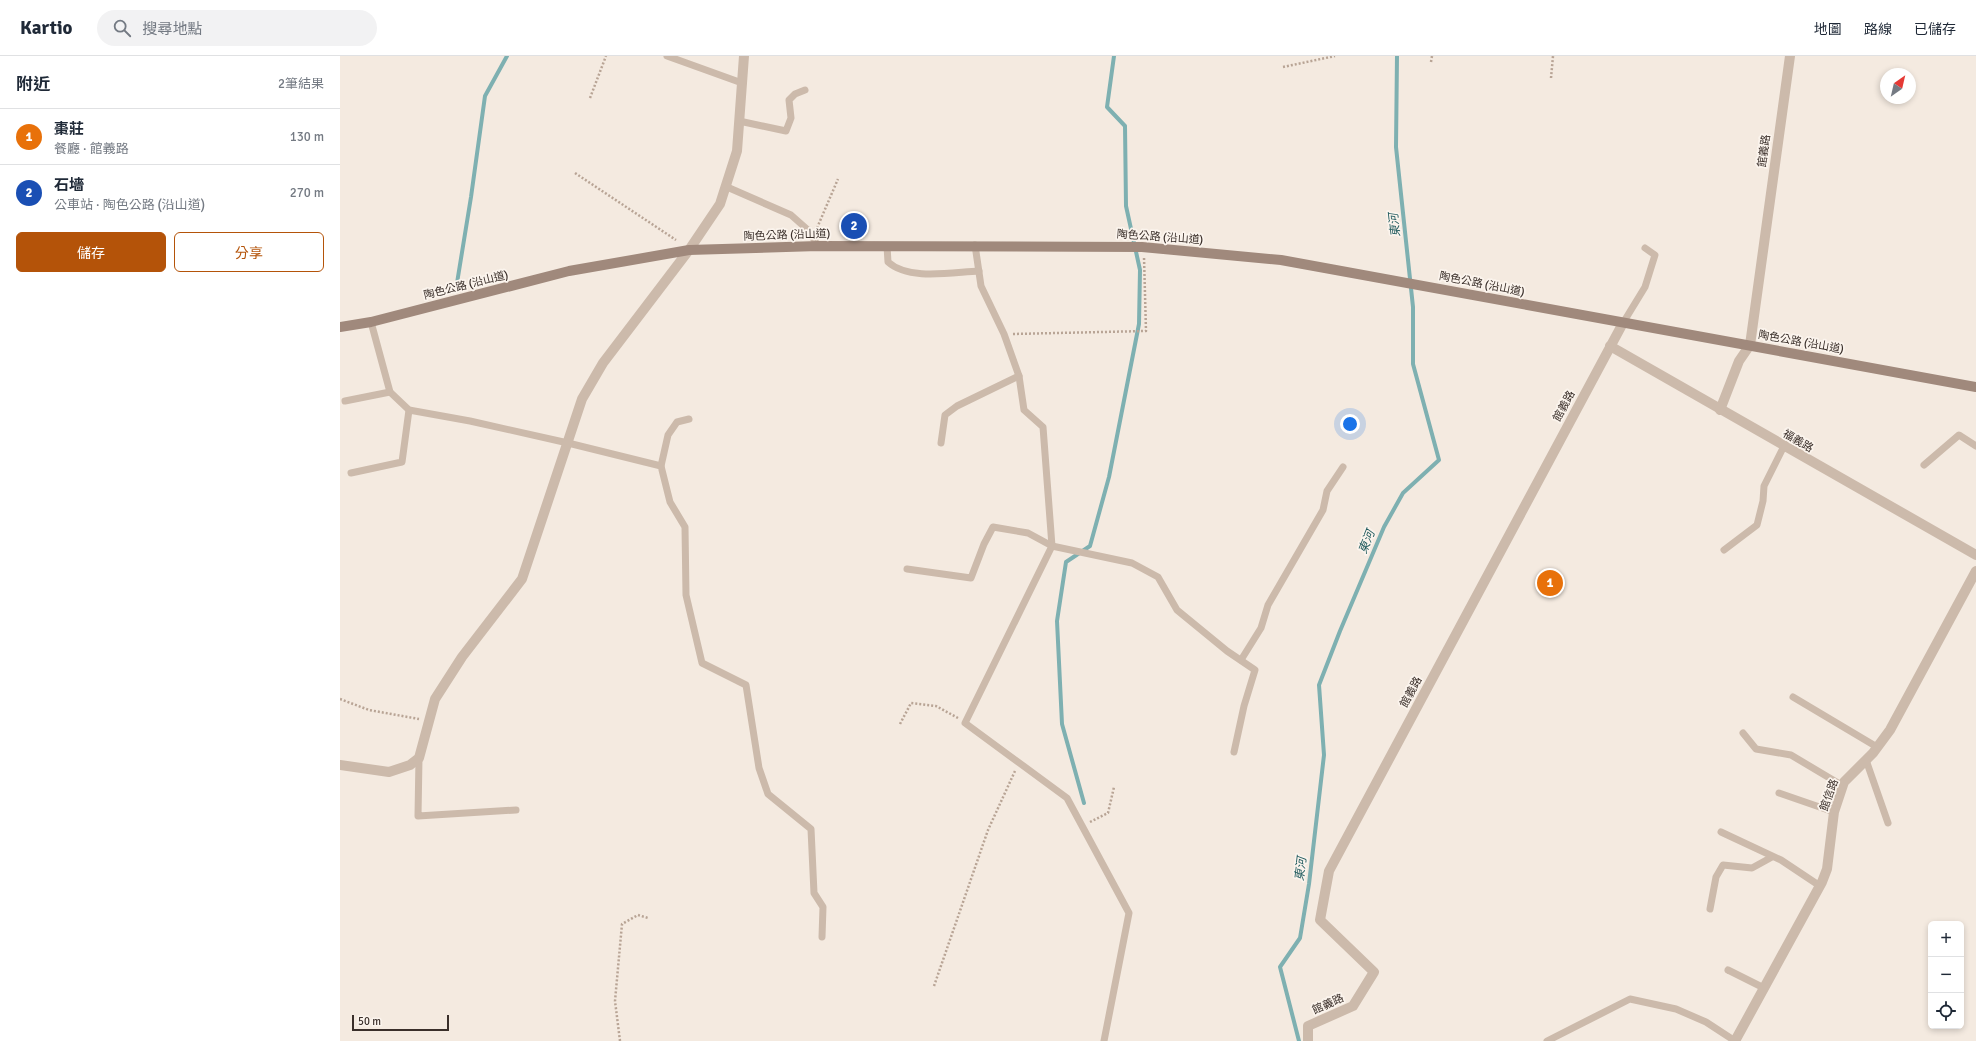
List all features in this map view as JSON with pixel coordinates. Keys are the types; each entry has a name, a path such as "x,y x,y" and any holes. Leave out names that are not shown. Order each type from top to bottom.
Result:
{"main road":[{"name":"陶色公路 (沿山道)","path":"340,327 371,322 569,271 689,250 818,246 975,245 1153,247 1281,260 1976,387"}],"street":[{"path":"340,765 389,772 410,765 419,758 435,699 462,657 522,579 582,399 602,363 689,250 720,204 727,187 737,151 744,56"},
{"name":"館義路","path":"1720,410 1739,362 1750,345 1790,56"},
{"name":"館義路","path":"1308,1041 1308,1026 1354,1006 1374,972 1320,920 1329,871 1623,323"},
{"name":"福義路","path":"1610,346 1976,555"},
{"name":"館信路","path":"1735,1041 1820,886 1827,869 1834,812 1844,782 1878,747 1890,730 1976,571"}],"lane":[{"path":"667,56 742,83"},
{"path":"739,121 786,131 791,118 789,100 795,94 805,90"},
{"path":"727,187 791,215 808,230 818,246"},
{"path":"975,245 981,286 1004,334 1019,376 1024,410 1043,427 1052,546 965,723 1067,798 1129,913 1104,1041"},
{"path":"887,246 888,262 894,267 917,274 979,271"},
{"path":"1623,323 1645,288 1654,255 1644,248"},
{"path":"371,322 390,392 409,410 470,421 661,466"},
{"path":"942,443 945,415 957,406 1019,376"},
{"path":"345,401 390,392"},
{"path":"352,473 402,462 409,410"},
{"path":"689,419 676,422 668,435 661,466 670,502 685,528 686,595 702,663 746,685 759,768 768,794 811,829 814,893 823,907 822,937"},
{"path":"1924,465 1959,435 1976,446"},
{"path":"1724,550 1757,525 1763,501 1764,486 1784,446"},
{"path":"1241,660 1261,628 1268,606 1323,510 1327,491 1343,467"},
{"path":"907,569 971,578 984,544 994,527 1028,533 1052,546 1132,563 1158,577 1177,610 1255,670 1244,706 1234,752"},
{"path":"1793,697 1878,747"},
{"path":"1743,733 1756,749 1791,755 1843,786"},
{"path":"419,758 418,816 516,810"},
{"path":"1866,760 1888,823"},
{"path":"1779,793 1834,812"},
{"path":"1721,832 1781,860 1820,886"},
{"path":"1710,909 1716,877 1723,865 1752,868 1772,857"},
{"path":"1728,970 1764,988"},
{"path":"1547,1041 1630,999 1676,1009 1706,1022 1735,1041"}],"path":[{"path":"590,98 606,56"},
{"path":"1283,67 1336,56"},
{"path":"1431,62 1432,56"},
{"path":"1551,78 1553,56"},
{"path":"575,173 689,250"},
{"path":"818,246 816,230 838,179"},
{"path":"1004,334 1146,331 1146,264 1142,247"},
{"path":"340,699 369,710 429,721"},
{"path":"900,724 911,703 936,706 965,723"},
{"path":"934,986 988,830 1019,762"},
{"path":"1082,826 1108,813 1114,787"},
{"path":"620,1041 615,1001 622,924 638,915 648,918"}],"waterway":[{"path":"457,283 485,96 507,56"},
{"path":"1084,803 1062,724 1057,621 1066,562 1090,546 1109,477 1139,324 1140,270 1126,206 1125,126 1107,107 1114,56"},
{"name":"東河","path":"1299,1041 1280,967 1300,938 1309,884 1324,755 1319,685 1384,527 1403,493 1439,460 1413,364 1413,307 1396,147 1397,56"}],"place":[{"name":"石墻","path":"854,226"},
{"name":"棗莊","path":"1550,583"}]}
